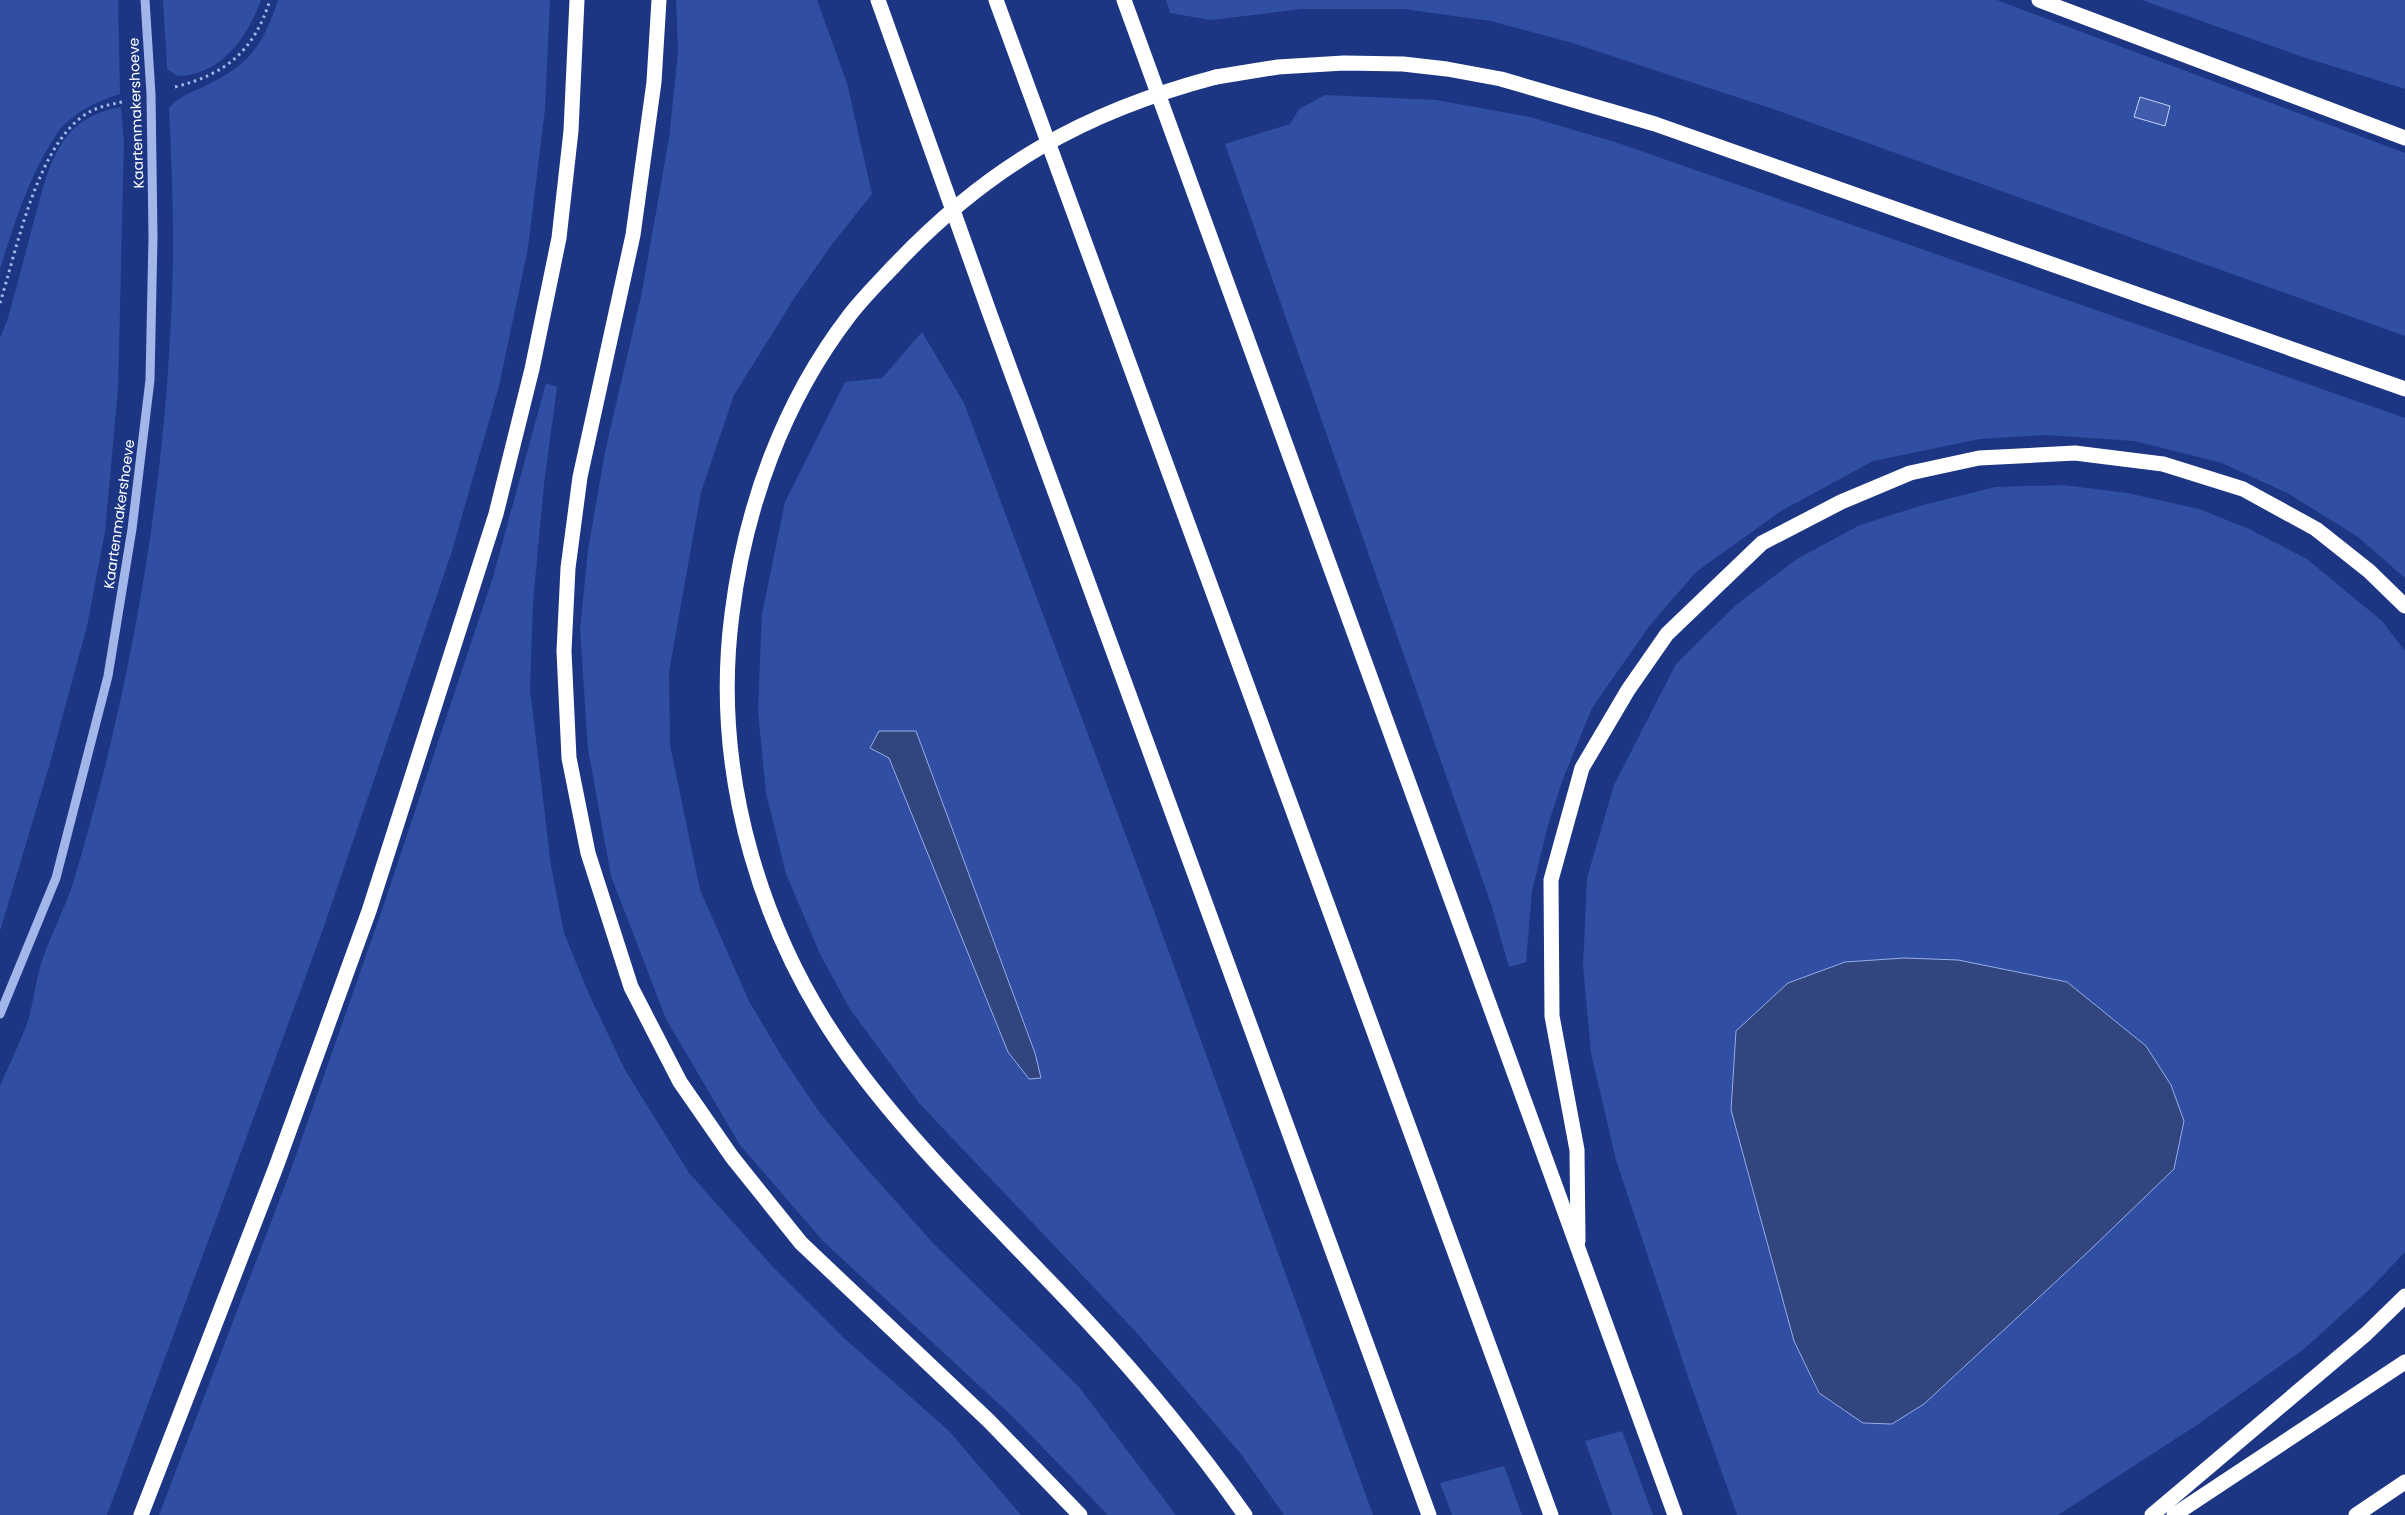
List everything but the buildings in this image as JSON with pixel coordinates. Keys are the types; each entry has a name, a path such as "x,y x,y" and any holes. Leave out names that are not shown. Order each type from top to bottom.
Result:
{"highway":[{"path":"141,1515 276,1167 365,921 496,514 532,368 560,238 571,131 577,0"},
{"path":"659,0 654,82 633,235 580,477 568,568 564,651 569,758 588,853 631,987 680,1082 732,1156 801,1243 988,1420 1080,1515"},
{"path":"878,0 991,317 1429,1515"},
{"path":"996,0 1550,1515"},
{"path":"1124,0 1675,1515"},
{"path":"2039,0 2405,138"},
{"path":"1245,1515 1209,1464 1120,1358 947,1176 900,1124 857,1069 826,1023 778,934 749,848 733,770 728,690 730,624 742,552 767,466 800,392 849,315 926,232 961,201 999,172 1039,146 1081,124 1125,105 1170,89 1216,77 1278,67 1344,63 1403,64 1447,69 1501,79 1655,124 2405,389"},
{"path":"1579,1255 1577,1150 1552,1016 1551,880 1582,768 1628,690 1667,634 1762,544 1841,502 1910,473 1979,458 2075,453 2163,464 2243,489 2316,529 2369,571 2405,606"},
{"path":"2152,1515 2366,1334 2405,1296"},
{"path":"2174,1515 2405,1362"},
{"path":"2356,1515 2405,1482"}],"street":[{"name":"Kaartenmakershoeve","path":"0,1014 56,878 108,676 132,529 150,380 153,237 151,94 145,0"}],"path":[{"path":"0,303 36,188 48,159 64,133 83,116 102,105 195,82 227,66 243,53 256,34 270,0"}],"shaded area":[{"path":"0,0 118,0 120,94 96,103 81,112 67,122 57,133 40,162 27,192 0,269"},
{"path":"163,0 261,0 248,27 230,52 219,62 207,69 193,74 178,76 167,69"},
{"path":"278,0 550,0 545,109 528,248 499,386 452,551 321,935 107,1515 0,1515 0,1086 28,1021 43,958 73,883 109,750 138,614 158,477 170,339 173,224 169,108 181,97 220,78 244,62 260,42"},
{"path":"676,0 817,0 847,83 872,194 833,243 795,297 734,395 701,492 669,672 670,745 700,890 749,1001 782,1057 820,1113 932,1242 1079,1387 1176,1515 1108,1515 1014,1418 823,1241 740,1145 666,1019 611,876 588,749 580,629 588,550 605,452 642,292 669,138 678,53"},
{"path":"1166,0 1997,0 2405,153 2405,336 1770,108 1569,42 1491,21 1403,9 1302,9 1211,20 1170,13"},
{"path":"2142,0 2405,0 2405,89 2300,56"},
{"path":"1325,95 1436,100 1530,117 1618,143 2405,418 2405,578 2358,537 2289,494 2222,463 2134,441 2046,435 1980,439 1873,461 1781,511 1696,572 1650,625 1592,708 1563,779 1548,825 1532,891 1526,962 1509,967 1491,904 1225,144 1290,124 1299,109"},
{"path":"121,107 124,141 118,389 105,532 87,626 50,763 0,931 0,338 7,321 46,180 55,156 68,135 79,124 106,110"},
{"path":"922,332 964,403 1154,911 1373,1515 1284,1515 1241,1454 1136,1332 919,1103 850,1009 821,956 786,874 766,793 758,711 762,614 785,502 845,382 882,378","holes":["889,757 1041,1078 1008,1052"]},
{"path":"546,383 557,387 544,484 533,602 530,689 551,866 564,933 588,992 625,1070 689,1173 773,1267 844,1338 949,1431 1021,1515 159,1515 289,1175 381,913 493,577"},
{"path":"2063,485 2127,493 2199,509 2249,529 2307,559 2382,621 2405,651 2405,1252 2371,1288 2304,1349 2197,1425 2058,1515 1737,1515 1687,1374 1616,1160 1591,1053 1583,966 1587,878 1614,785 1676,664 1736,605 1797,559 1860,525 1923,505 1995,487","holes":["1845,962 2017,972 2067,982 2146,1046 2090,1250 1924,1404 1892,1424 1863,1423 1818,1393 1794,1341 1731,1110 1736,1031 1788,983"]},
{"path":"879,731 916,731 1035,1053 1041,1078 1029,1079 1008,1052 889,758 870,748"},
{"path":"1904,958 1958,960 2067,982 2146,1046 2171,1085 2184,1121 2174,1169 2090,1250 1924,1404 1892,1424 1863,1423 1819,1393 1794,1341 1731,1110 1736,1031 1788,983 1845,962"},
{"path":"1622,1431 1653,1515 1612,1515 1585,1441"},
{"path":"1504,1466 1522,1515 1452,1515 1440,1483"}]}
